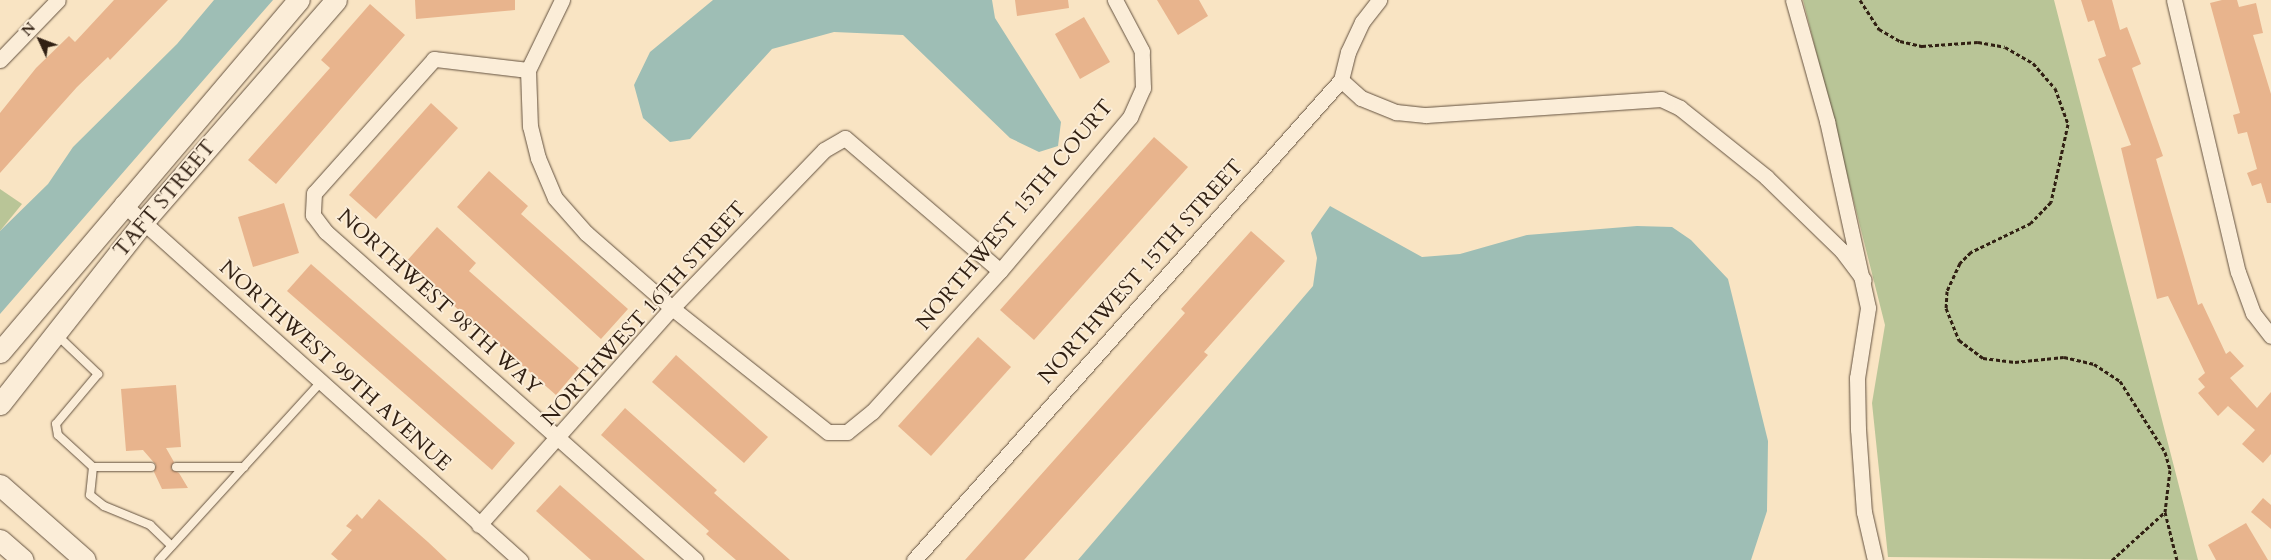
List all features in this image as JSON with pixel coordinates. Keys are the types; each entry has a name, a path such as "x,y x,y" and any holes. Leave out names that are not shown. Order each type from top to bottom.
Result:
{"street":[{"path":"0,60 58,0"},
{"name":"TAFT STREET","path":"0,352 122,203 299,0"},
{"name":"TAFT STREET","path":"0,404 57,335 143,222 336,0"},
{"path":"562,0 528,70 530,126 555,198 586,233 672,308"},
{"name":"NORTHWEST 15TH COURT","path":"672,308 828,432 847,432 872,412 1000,271 1130,117 1143,88 1142,51 1115,0"},
{"name":"NORTHWEST 15TH STREET","path":"914,560 1342,80 1358,29 1379,0"},
{"path":"1793,0 1864,280 1868,308 1857,378 1858,429 1864,512 1875,560"},
{"path":"2174,0 2238,272 2253,313 2271,336"},
{"name":"NORTHWEST 98TH WAY","path":"528,70 434,59 314,193 313,215 326,232 695,560"},
{"path":"1342,80 1361,98 1396,112 1426,115 1661,99 1680,108 1744,163 1766,177 1842,251 1864,280"},
{"name":"NORTHWEST 16TH STREET","path":"480,525 559,439 672,308 824,150 845,138 1000,271"},
{"name":"NORTHWEST 99TH AVENUE","path":"122,203 520,560"},
{"path":"0,486 85,560"},
{"path":"0,540 23,560"}],"lane":[{"path":"57,335 98,374 54,428 93,467 151,467"},
{"path":"159,560 321,382"},
{"path":"93,467 90,495 150,525 172,546"},
{"path":"176,467 244,467"}],"path":[{"path":"1860,0 1879,30 1900,41 1922,46 1978,42 2005,47 2033,63 2055,88 2068,124 2051,202 2031,223 1971,252 1960,263 1946,291 1946,308 1959,340 1983,358 2015,362 2064,357 2094,364 2120,381 2165,452 2170,470 2166,512 2177,560"},
{"path":"2112,560 2166,512"}],"green space":[{"path":"1803,0 2054,0 2198,560 1888,557 1872,403 1885,325"},
{"path":"0,189 22,204 0,231"}],"water":[{"path":"214,0 273,0 0,314 0,231 48,184 73,147 177,44"},
{"path":"713,0 992,0 995,18 1061,122 1058,146 1039,152 1010,138 903,35 834,32 772,49 690,139 670,142 643,118 634,85 650,52"},
{"path":"1330,206 1422,257 1460,254 1527,235 1637,226 1672,227 1691,240 1728,279 1768,441 1767,511 1751,560 1078,560 1313,286 1317,258 1311,233"}],"building":[{"path":"114,0 168,0 110,60 108,57 77,87 0,173 0,113 36,68 69,36 75,42"},
{"path":"415,0 515,0 515,10 416,19"},
{"path":"1015,0 1068,0 1069,8 1017,16"},
{"path":"1157,0 1199,0 1208,16 1178,35"},
{"path":"2081,0 2112,0 2120,30 2127,27 2141,64 2132,68 2163,156 2156,159 2198,305 2202,303 2226,354 2230,351 2244,366 2230,378 2257,408 2271,392 2271,454 2263,463 2242,444 2255,430 2228,406 2218,416 2198,393 2205,387 2198,379 2205,373 2168,296 2157,299 2121,148 2131,145 2098,59 2106,56 2094,20 2088,22"},
{"path":"2222,0 2237,0 2239,7 2256,3 2263,33 2253,35 2271,94 2271,203 2267,203 2261,183 2252,186 2247,173 2257,169 2247,132 2238,134 2233,115 2240,113 2210,3"},
{"path":"370,4 405,35 276,184 248,160 330,68 321,60"},
{"path":"1084,17 1110,62 1080,79 1055,34"},
{"path":"431,103 458,128 376,219 349,195"},
{"path":"1154,137 1188,167 1034,340 1000,310"},
{"path":"489,171 528,206 521,214 628,309 601,339 457,207"},
{"path":"284,203 299,253 253,267 238,217"},
{"path":"437,227 476,263 469,271 579,368 556,395 405,263"},
{"path":"1251,231 1285,261 1204,352 1208,355 1024,560 965,560 1185,313 1181,309"},
{"path":"311,264 515,443 492,470 287,291"},
{"path":"978,337 1011,367 931,456 898,426"},
{"path":"676,355 768,437 744,463 652,382"},
{"path":"176,385 181,447 166,448 174,462 171,469 179,473 188,488 162,489 154,472 156,465 143,450 126,451 121,389"},
{"path":"625,408 717,490 714,493 790,560 736,560 706,534 709,531 601,435"},
{"path":"560,485 645,560 591,560 536,511"},
{"path":"2263,498 2271,505 2271,529 2251,512"},
{"path":"379,499 447,560 338,560 331,554 352,530 346,526 357,514 362,519"},
{"path":"2246,523 2268,560 2216,560 2208,545"}]}
